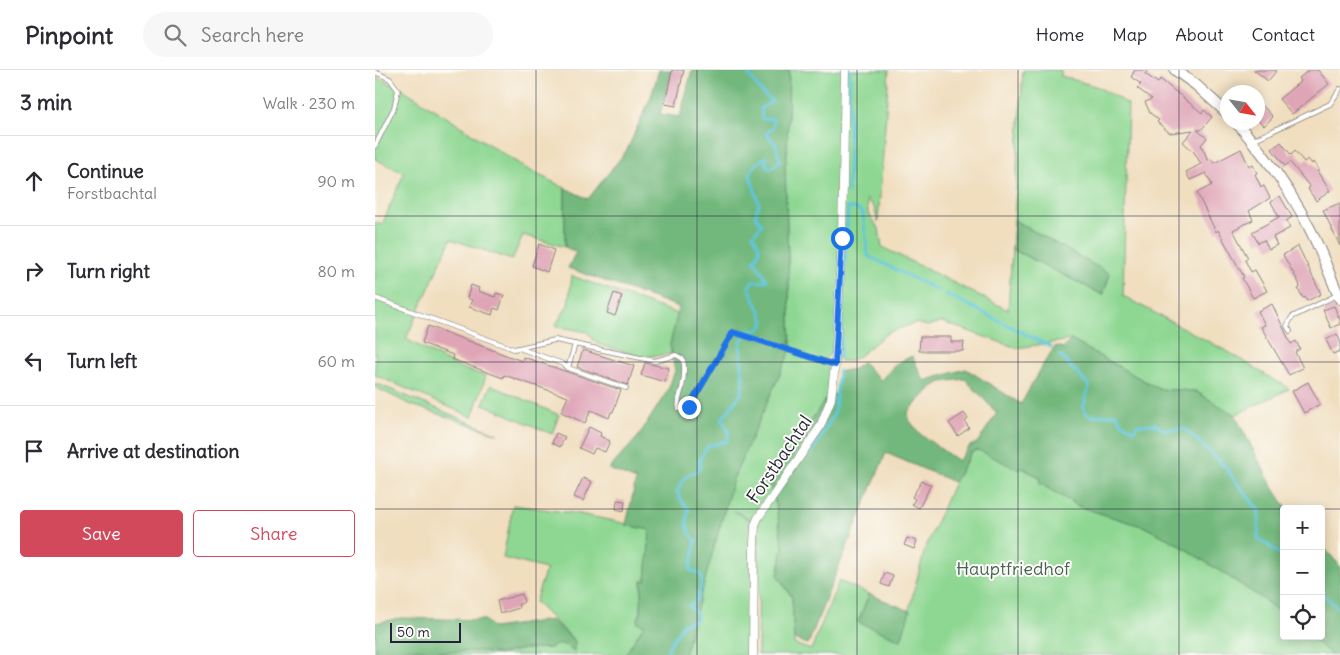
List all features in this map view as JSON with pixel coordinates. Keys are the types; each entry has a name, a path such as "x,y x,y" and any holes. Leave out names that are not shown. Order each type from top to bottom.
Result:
{"street":[{"name":"Forstbachtal","path":"753,655 755,525 764,508 809,445 825,417 831,399 835,365 843,208 845,70"},
{"path":"1175,70 1220,107"},
{"path":"1244,130 1297,204 1318,246 1339,297"}],"lane":[{"path":"375,72 390,79 397,90 394,108 375,146"},
{"path":"1252,140 1330,104 1340,89"},
{"path":"1290,331 1287,326 1292,317 1339,297"},
{"path":"375,298 514,349 555,340 655,362 675,356 683,359 685,366 682,388 677,402 679,408 684,410 689,407 733,332 835,365"},
{"path":"569,368 575,344"},
{"path":"519,348 626,388"}],"green space":[{"path":"659,70 672,70 660,114 680,117 692,70 789,70 785,167 791,349 733,479 684,655 625,655 644,625 637,622 641,612 642,581 646,580 650,530 626,525 636,480 609,469 638,437 668,390 675,371 670,345 679,307 568,268 576,252 565,247 565,188 588,199 627,150 651,97"},
{"name":"Hauptfriedhof","path":"789,70 889,70 878,222 874,207 867,199 868,213 879,229 882,247 1008,310 1012,249 1103,295 1110,274 1014,220 1023,70 1061,70 1061,76 1098,87 1128,104 1123,296 1232,354 1289,389 1235,415 1195,391 1159,389 1071,340 1017,348 942,322 928,326 915,323 887,333 850,361 840,361 832,352 823,361 831,372 827,397 770,482 783,546 778,576 792,597 794,644 811,650 839,581 869,594 858,622 901,640 925,549 954,482 972,452 978,449 1041,478 1039,483 1080,507 1145,527 1178,544 1260,597 1280,567 1280,640 1325,640 1340,655 758,655 759,523 734,511 751,521 752,655 684,655 733,479 791,349 785,167"},
{"path":"375,77 401,88 527,169 565,188 565,247 523,235 512,260 451,239 406,339 458,367 486,376 472,417 375,375 375,222 382,225 404,173 375,159"},
{"path":"1014,220 1110,274 1103,295 1012,249"},
{"path":"572,276 678,314 670,344 671,354 642,357 597,344 587,332 555,326 568,305"},
{"path":"1071,340 1159,389 1195,391 1235,415 1271,484 1284,505 1280,505 1280,613 1260,597 1178,544 1145,527 1080,507 1039,483 1041,478 1023,468 1019,470 978,450 971,452 954,482 886,453 808,644 794,639 792,597 778,576 783,546 770,482 827,397 837,393 838,372 854,369 863,362 881,380 896,364 912,356 924,381 966,369 1021,404 1047,358 1056,346 1063,348","holes":["965,379 997,413 977,443 970,446 958,461 921,435 909,420 908,412 931,388 941,382"]},
{"path":"375,383 498,434 409,404 375,387"},
{"path":"491,385 559,415 552,434 483,404"},
{"path":"513,505 580,514 651,529 646,580 642,581 641,612 637,621 645,624 625,655 397,655 400,651 409,648 434,652 480,651 499,654 525,649 549,648 559,644 566,645 573,652 575,641 535,602 546,569 503,558"},
{"path":"1325,549 1340,566 1340,655 1332,655 1314,640 1325,640"},
{"path":"869,594 910,611 901,640 858,622"},
{"path":"402,618 485,620 493,628 551,620 575,641 574,652 566,645 559,644 549,648 525,649 499,654 480,651 434,652 409,648 400,651 397,655 375,655 375,623"}],"building":[{"path":"672,70 684,70 676,106 665,104"},
{"path":"1135,70 1148,70 1145,74 1158,83 1160,79 1202,113 1204,110 1212,117 1201,130 1197,130 1207,138 1201,145 1208,160 1211,159 1214,163 1241,149 1249,166 1253,165 1261,187 1264,186 1270,198 1249,211 1253,220 1233,230 1248,258 1245,260 1251,272 1255,270 1267,291 1253,298 1242,278 1244,277 1218,230 1216,232 1197,193 1212,185 1206,173 1190,180 1186,172 1201,164 1194,152 1183,142 1193,130 1170,133 1157,122 1159,120 1150,113 1145,102 1152,99 1137,88 1141,84 1131,77"},
{"path":"1254,70 1277,70 1268,81"},
{"path":"1309,70 1318,70 1329,84 1292,114 1279,99 1301,81 1299,78"},
{"path":"1265,108 1273,117 1265,125"},
{"path":"1281,142 1291,155 1295,151 1304,162 1308,159 1312,164 1313,162 1330,191 1316,201 1308,189 1310,187 1290,162 1285,166 1272,149"},
{"path":"1280,196 1292,217 1286,221 1290,228 1273,237 1277,245 1269,249 1264,240 1258,243 1252,232 1279,217 1271,202"},
{"path":"1340,203 1340,246 1323,210"},
{"path":"539,244 554,250 547,272 532,266"},
{"path":"1298,246 1321,294 1307,301 1298,289 1300,288 1299,283 1283,255"},
{"path":"471,285 479,288 478,291 495,297 496,293 504,295 499,310 494,308 492,315 469,307 472,300 467,298"},
{"path":"614,293 622,296 615,316 607,313"},
{"path":"1272,304 1291,344 1296,341 1300,349 1295,352 1303,368 1289,375 1261,327 1265,325 1258,311"},
{"path":"1334,306 1340,324 1331,328 1323,310"},
{"path":"428,326 522,361 523,357 621,390 613,412 611,412 609,418 591,410 585,423 561,412 568,397 504,375 503,378 452,359 453,355 422,343"},
{"path":"1337,334 1340,340 1340,351 1333,354 1326,340"},
{"path":"920,337 951,337 951,342 964,342 963,351 919,351"},
{"path":"583,350 634,366 628,385 577,367"},
{"path":"645,363 669,368 665,382 641,375"},
{"path":"1308,382 1320,404 1304,413 1292,391"},
{"path":"964,413 968,419 965,422 969,428 958,436 949,423"},
{"path":"589,427 601,433 600,436 610,441 605,452 595,448 592,454 579,448"},
{"path":"556,433 565,437 560,447 552,443"},
{"path":"583,478 592,482 583,501 574,497"},
{"path":"922,481 931,485 919,508 912,504 915,499 912,497"},
{"path":"617,500 625,501 624,511 616,509"},
{"path":"907,538 917,541 914,549 904,545"},
{"path":"885,573 893,576 889,587 881,584"},
{"path":"522,594 524,602 518,605 519,608 500,614 497,601"}],"waterway":[{"path":"669,655 668,648 683,624 696,620 697,614 689,606 697,600 702,581 700,574 690,570 696,541 688,527 689,510 677,492 684,478 700,469 699,460 708,446 727,441 729,432 722,419 742,392 743,379 740,343 747,331 759,330 764,323 749,286 753,281 762,282 767,280 754,260 757,257 759,248 753,235 762,224 755,216 759,204 750,175 754,166 766,157 766,165 770,169 780,161 776,145 766,133 773,128 773,119 762,119 761,108 772,101 763,94 749,75 754,70"},
{"path":"848,193 850,70"},
{"path":"848,207 863,213 868,256 937,290"},
{"path":"840,357 848,208"},
{"path":"946,294 1051,347"},
{"path":"1060,355 1089,386 1083,408 1086,413 1093,416 1116,414 1122,423 1134,430 1137,425 1155,424 1162,429 1185,429 1220,461 1259,511 1258,538 1280,554"},
{"path":"811,454 834,414 839,371"},
{"path":"1324,595 1340,610"}],"route":[{"path":"689,407 733,332 835,365 842,238"}]}
